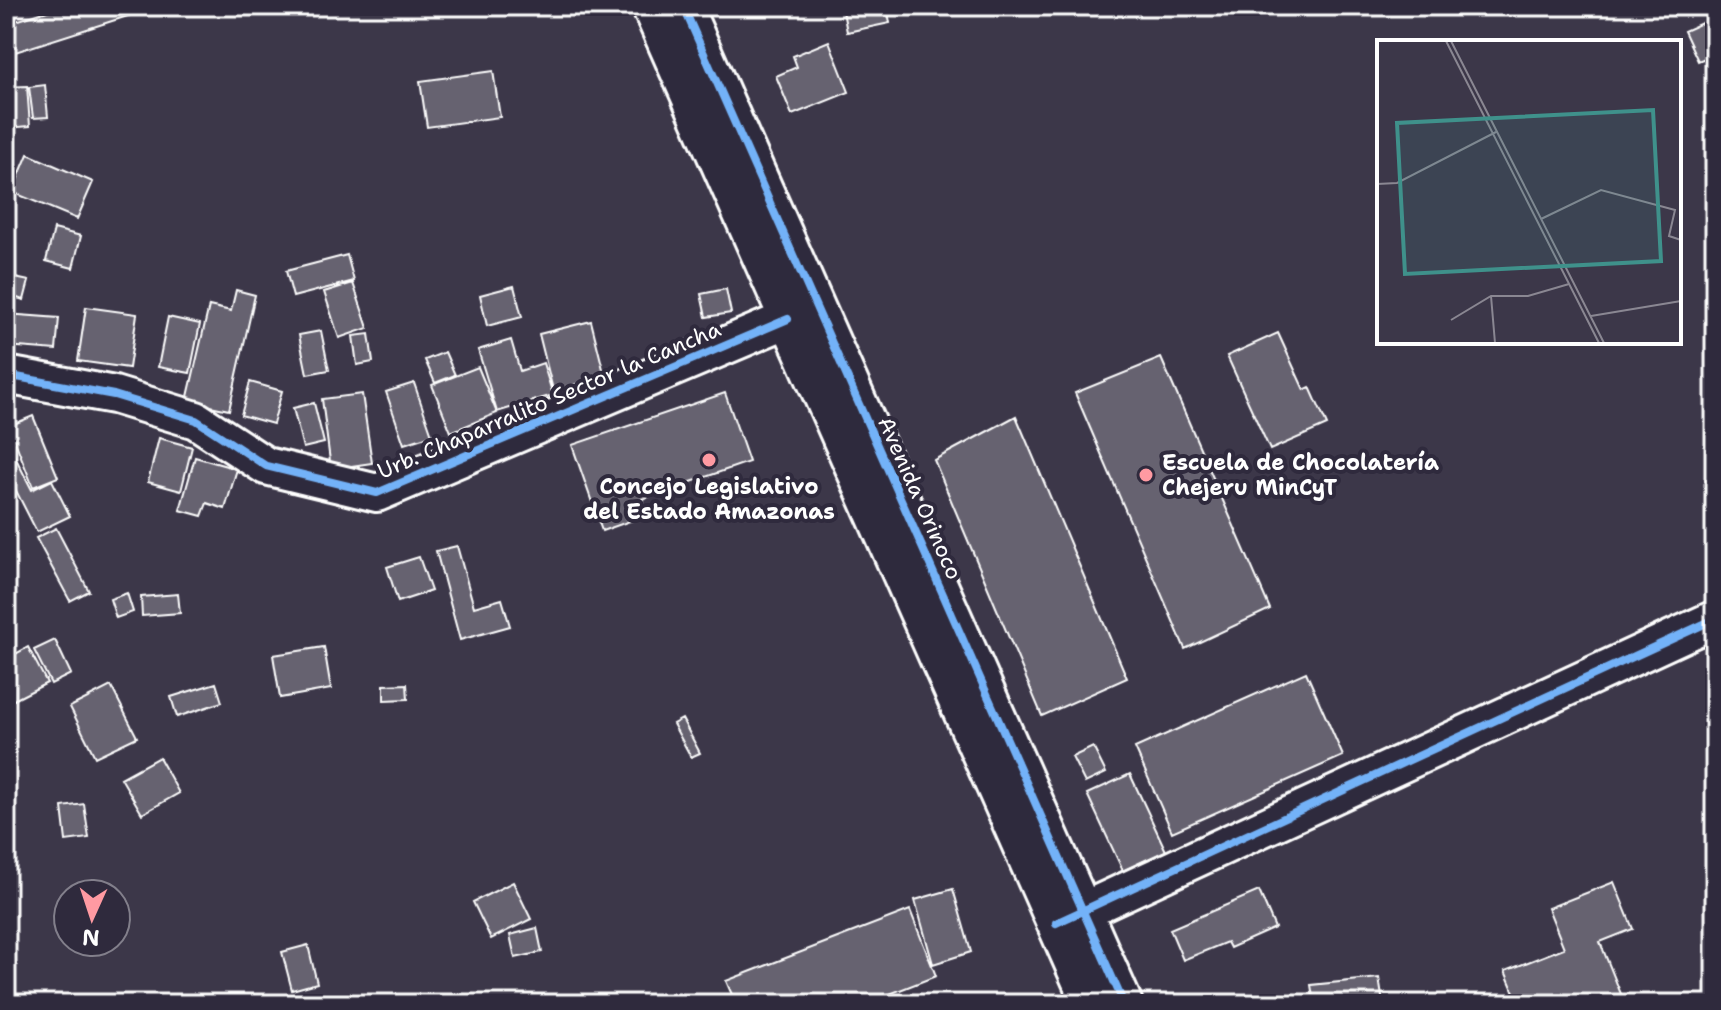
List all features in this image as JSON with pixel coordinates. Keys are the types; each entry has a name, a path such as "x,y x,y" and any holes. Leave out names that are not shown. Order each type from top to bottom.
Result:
{"street":[{"name":"Avenida Orinoco","path":"650,6 788,319 1069,917 1124,1004"},
{"name":"Avenida Orinoco","path":"683,6 1069,917 1091,1004"},
{"name":"Urb. Chaparralito Sector la Cancha","path":"6,375 114,395 196,420 266,466 377,493 788,319"},
{"path":"1069,917 1715,619"}],"building":[{"path":"63,6 159,6 6,55 6,24"},
{"path":"842,6 887,6 890,23 847,32"},
{"path":"1715,17 1715,54 1698,61 1684,31"},
{"path":"829,41 849,92 792,115 776,76 797,67 793,56"},
{"path":"493,71 500,117 427,127 420,81"},
{"path":"45,85 48,117 33,118 29,87"},
{"path":"27,86 30,126 6,128 6,87"},
{"path":"28,154 93,182 77,219 12,192"},
{"path":"54,229 81,236 73,268 46,261"},
{"path":"347,255 354,281 293,297 286,271"},
{"path":"6,276 29,281 24,300 6,295"},
{"path":"353,283 368,328 339,338 324,292"},
{"path":"514,286 522,317 487,326 480,295"},
{"path":"726,289 731,313 706,317 701,294"},
{"path":"236,290 255,295 229,410 187,401 209,306 231,311"},
{"path":"86,307 137,314 129,368 78,361"},
{"path":"6,314 59,318 56,350 6,346"},
{"path":"168,317 200,324 190,373 158,367"},
{"path":"591,321 605,377 553,390 539,334"},
{"path":"321,331 329,370 307,374 299,335"},
{"path":"1278,333 1304,390 1310,387 1327,425 1270,450 1227,356"},
{"path":"369,334 373,362 357,365 353,336"},
{"path":"511,340 520,371 543,363 553,395 497,412 478,350"},
{"path":"445,352 455,375 435,383 425,360"},
{"path":"1161,358 1270,609 1185,649 1075,393"},
{"path":"478,367 497,413 451,432 432,385"},
{"path":"250,382 282,391 273,424 241,415"},
{"path":"414,383 432,435 404,444 386,392"},
{"path":"725,393 749,462 642,499 647,515 602,531 572,445"},
{"path":"362,394 372,463 331,469 322,399"},
{"path":"314,403 324,443 303,448 293,408"},
{"path":"33,416 58,477 33,487 9,426"},
{"path":"1016,416 1127,678 1042,716 934,460"},
{"path":"159,438 192,447 181,491 148,482"},
{"path":"11,449 32,490 52,480 70,516 37,532 6,471 6,451"},
{"path":"195,457 237,469 225,509 207,503 202,516 180,510"},
{"path":"56,528 89,591 70,601 36,538"},
{"path":"457,546 474,607 502,599 510,626 460,640 436,551"},
{"path":"419,557 431,591 398,602 387,567"},
{"path":"127,593 133,612 116,618 110,599"},
{"path":"178,594 180,613 142,616 141,597"},
{"path":"55,640 71,674 51,684 34,650"},
{"path":"28,647 47,683 6,704 6,659"},
{"path":"324,647 331,689 280,698 273,655"},
{"path":"1306,672 1343,756 1172,832 1135,748"},
{"path":"216,683 222,702 177,717 171,697"},
{"path":"407,684 408,699 384,700 384,685"},
{"path":"111,686 137,737 95,757 70,707"},
{"path":"682,719 700,753 691,757 673,724"},
{"path":"1093,747 1106,773 1085,783 1072,757"},
{"path":"159,757 179,793 142,814 121,778"},
{"path":"1130,774 1166,851 1123,871 1087,794"},
{"path":"84,804 89,838 66,841 62,807"},
{"path":"513,882 531,919 491,939 473,902"},
{"path":"1614,882 1633,929 1600,942 1625,1004 1519,1004 1505,971 1564,948 1548,908"},
{"path":"953,889 971,952 933,964 915,900"},
{"path":"1259,891 1275,928 1230,948 1227,942 1183,960 1170,929"},
{"path":"910,910 936,976 864,1004 736,1004 726,981"},
{"path":"537,928 542,952 515,958 510,935"},
{"path":"308,945 317,983 292,990 282,952"},
{"path":"1379,978 1383,1003 1314,1004 1311,985"}],"cycle path":[{"path":"683,6 1124,1004"},
{"path":"6,375 114,395 196,420 266,466 377,493 788,319"},
{"path":"1056,923 1715,619"}],"place":[{"name":"Concejo Legislativo del Estado Amazonas","path":"709,460"},
{"name":"Escuela de Chocolatería Chejeru MinCyT","path":"1146,475"}]}
